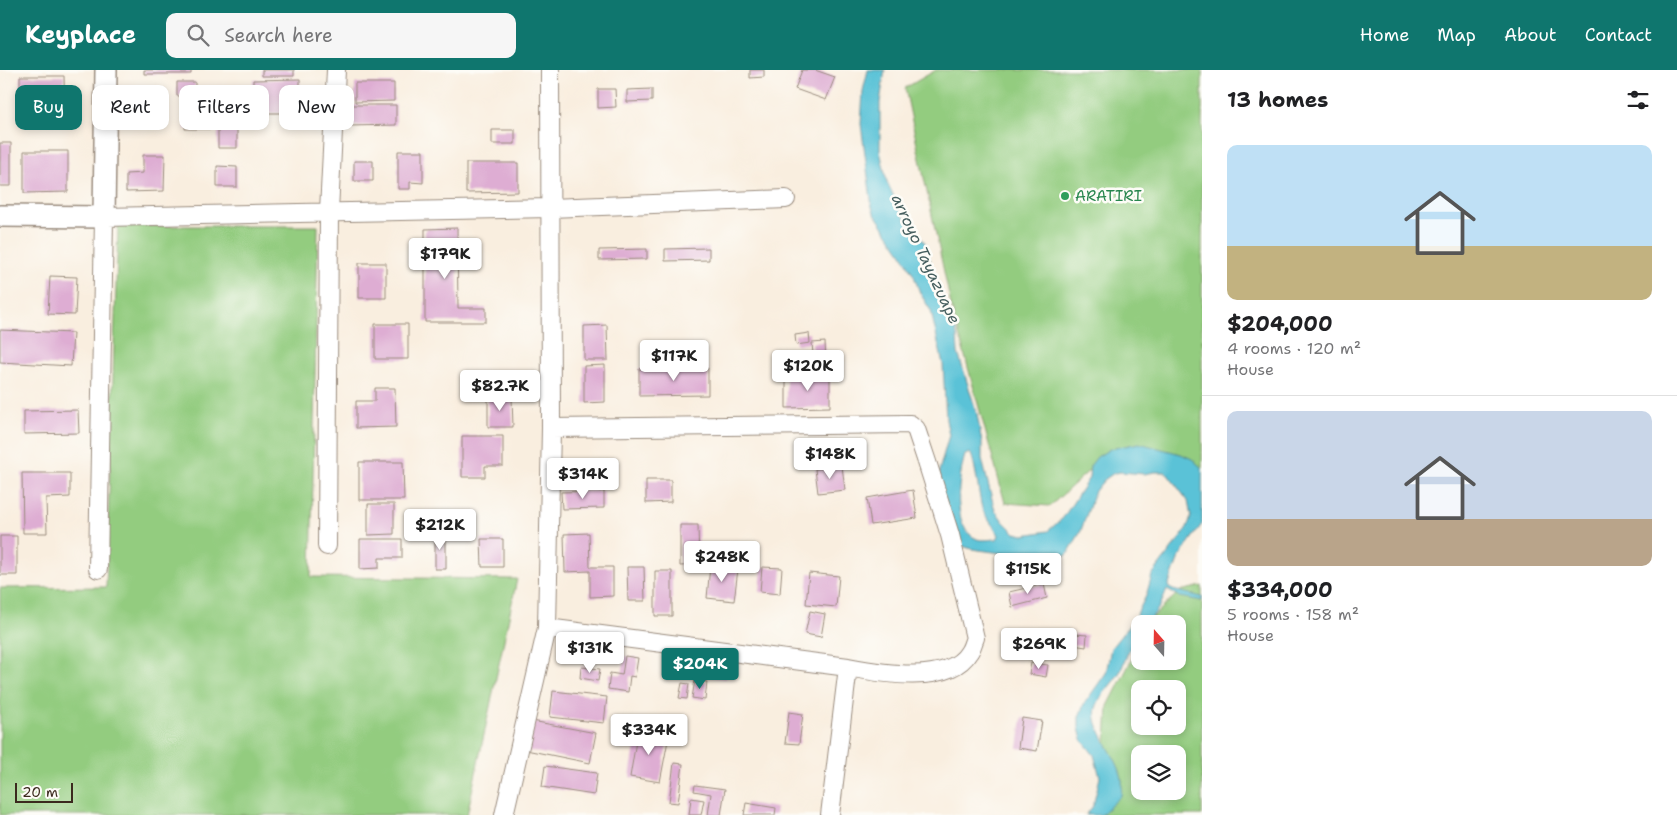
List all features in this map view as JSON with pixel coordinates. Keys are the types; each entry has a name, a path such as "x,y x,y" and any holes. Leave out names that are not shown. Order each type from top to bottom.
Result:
{"street":[{"path":"98,569 106,70"},
{"path":"327,546 329,211 336,70"},
{"path":"504,815 546,628 551,428 550,70"},
{"path":"0,216 104,217 550,208 786,199"},
{"path":"546,628 848,667 893,675 921,674 952,667 969,653 975,638 950,535 916,429 910,424 551,428"},
{"path":"830,815 848,667"}],"green space":[{"name":"ARATIRI","path":"936,70 1202,70 1202,470 1093,467 1050,506 1005,503 951,305 905,88"},
{"path":"118,226 318,226 311,577 517,579 467,815 0,815 0,588 106,587"},
{"path":"1202,586 1202,815 1102,815 1108,706 1131,661 1131,670 1186,670 1186,615 1155,615 1180,591"}],"water":[{"name":"arroyo Tayazuape","path":"868,70 885,70 880,102 880,151 887,182 902,214 926,244 936,282 953,320 957,335 958,353 977,414 982,443 982,459 995,510 1015,533 1024,535 1048,531 1063,518 1089,478 1090,466 1097,457 1110,449 1139,443 1181,454 1192,459 1202,468 1202,524 1179,557 1168,587 1202,597 1202,601 1180,597 1167,590 1154,615 1136,615 1146,596 1152,575 1186,530 1191,517 1188,501 1166,472 1144,474 1121,472 1114,473 1104,480 1095,491 1080,533 1067,555 1060,558 1041,563 1029,562 1001,553 962,546 942,492 939,471 949,435 946,420 943,364 931,311 920,293 914,276 902,254 874,213 861,124 863,91","holes":["970,453 982,508 999,535 997,539 977,539 968,533 963,524 960,513 959,488 965,455"]},
{"path":"1131,623 1131,645 1121,670 1099,700 1095,714 1100,732 1120,771 1122,782 1121,796 1101,815 1086,815 1093,806 1100,777 1094,755 1082,740 1079,717 1084,704 1106,673 1111,648"}],"building":[{"path":"144,70 191,70 191,74 144,74"},
{"path":"262,70 294,70 294,76 262,76"},
{"path":"750,70 764,70 764,77 750,78"},
{"path":"802,70 815,70 835,77 826,100 795,89"},
{"path":"20,76 64,76 64,85 20,85"},
{"path":"300,79 300,85 279,85 279,113 269,113 269,85 253,85 253,80"},
{"path":"177,82 195,82 195,85 179,85 179,96 177,96"},
{"path":"355,83 394,83 394,101 355,102"},
{"path":"598,89 615,89 616,107 598,108"},
{"path":"652,89 652,101 627,102 627,90"},
{"path":"354,105 396,105 396,125 354,126"},
{"path":"218,130 237,130 237,148 218,148"},
{"path":"492,130 515,130 515,144 492,144"},
{"path":"0,143 11,143 11,186 0,186"},
{"path":"24,151 68,151 68,192 24,193"},
{"path":"398,151 423,151 423,183 410,182 410,189 398,189"},
{"path":"143,155 165,155 164,191 126,192 126,174 143,173"},
{"path":"354,161 373,161 373,181 354,181"},
{"path":"466,163 518,163 518,192 466,193"},
{"path":"217,166 237,167 237,187 217,187"},
{"path":"457,228 458,308 486,308 486,322 425,322 425,229"},
{"path":"709,248 709,260 665,261 665,249"},
{"path":"647,249 647,259 599,260 599,250"},
{"path":"359,263 386,263 386,298 359,298"},
{"path":"50,276 77,277 75,315 48,314"},
{"path":"375,324 408,324 408,359 375,359"},
{"path":"607,325 608,360 584,360 584,326"},
{"path":"0,330 73,333 71,366 0,362"},
{"path":"809,333 810,343 796,345 795,335"},
{"path":"825,342 826,364 814,365 812,343"},
{"path":"605,365 605,402 584,403 584,366"},
{"path":"708,368 708,395 639,396 639,369"},
{"path":"830,375 830,407 786,408 786,376"},
{"path":"375,388 395,388 396,427 356,428 356,401 375,401"},
{"path":"488,396 512,397 513,427 488,427"},
{"path":"78,410 79,433 24,434 24,411"},
{"path":"462,436 503,436 503,466 485,466 485,477 462,477"},
{"path":"359,462 403,462 404,500 359,500"},
{"path":"842,466 845,490 818,493 815,469"},
{"path":"22,473 70,473 70,497 46,498 47,533 23,533"},
{"path":"646,480 671,480 671,502 646,503"},
{"path":"913,490 917,518 871,525 867,498"},
{"path":"604,491 604,508 562,509 561,492"},
{"path":"368,504 394,504 394,534 368,535"},
{"path":"680,525 698,525 699,565 680,566"},
{"path":"589,533 590,567 613,567 613,596 590,597 590,571 565,572 564,534"},
{"path":"435,534 446,534 446,569 435,569"},
{"path":"0,536 17,536 17,575 0,575"},
{"path":"360,539 402,539 402,558 379,558 379,568 360,569"},
{"path":"481,539 503,539 503,567 482,567"},
{"path":"710,566 738,569 734,601 707,598"},
{"path":"627,567 644,567 645,601 628,601"},
{"path":"762,567 782,568 780,594 760,592"},
{"path":"655,571 672,571 672,616 655,616"},
{"path":"809,573 839,576 836,607 806,604"},
{"path":"1044,584 1047,598 1012,607 1009,592"},
{"path":"810,611 825,614 821,637 805,634"},
{"path":"1075,634 1087,635 1086,647 1073,645"},
{"path":"1052,640 1072,643 1070,658 1050,656"},
{"path":"562,648 595,653 594,663 561,658"},
{"path":"625,656 638,658 635,677 630,676 628,692 608,689 610,673 622,675"},
{"path":"1031,663 1048,665 1046,677 1029,674"},
{"path":"581,667 600,669 598,681 580,678"},
{"path":"707,667 728,670 726,679 705,676"},
{"path":"695,680 707,682 705,700 692,698"},
{"path":"682,683 689,684 687,699 679,698"},
{"path":"553,691 607,697 604,723 550,717"},
{"path":"789,712 803,714 799,744 785,743"},
{"path":"1022,718 1042,721 1037,751 1018,748"},
{"path":"532,721 596,733 590,763 526,750"},
{"path":"638,729 669,735 660,782 630,777"},
{"path":"674,763 683,764 678,803 669,802"},
{"path":"545,766 597,773 594,795 542,787"},
{"path":"695,785 725,789 721,815 708,815 711,794 694,791"},
{"path":"691,798 704,800 701,815 689,815"},
{"path":"746,803 776,808 775,815 744,815"}],"place":[{"name":"ARATIRI","path":"1065,196"}]}
